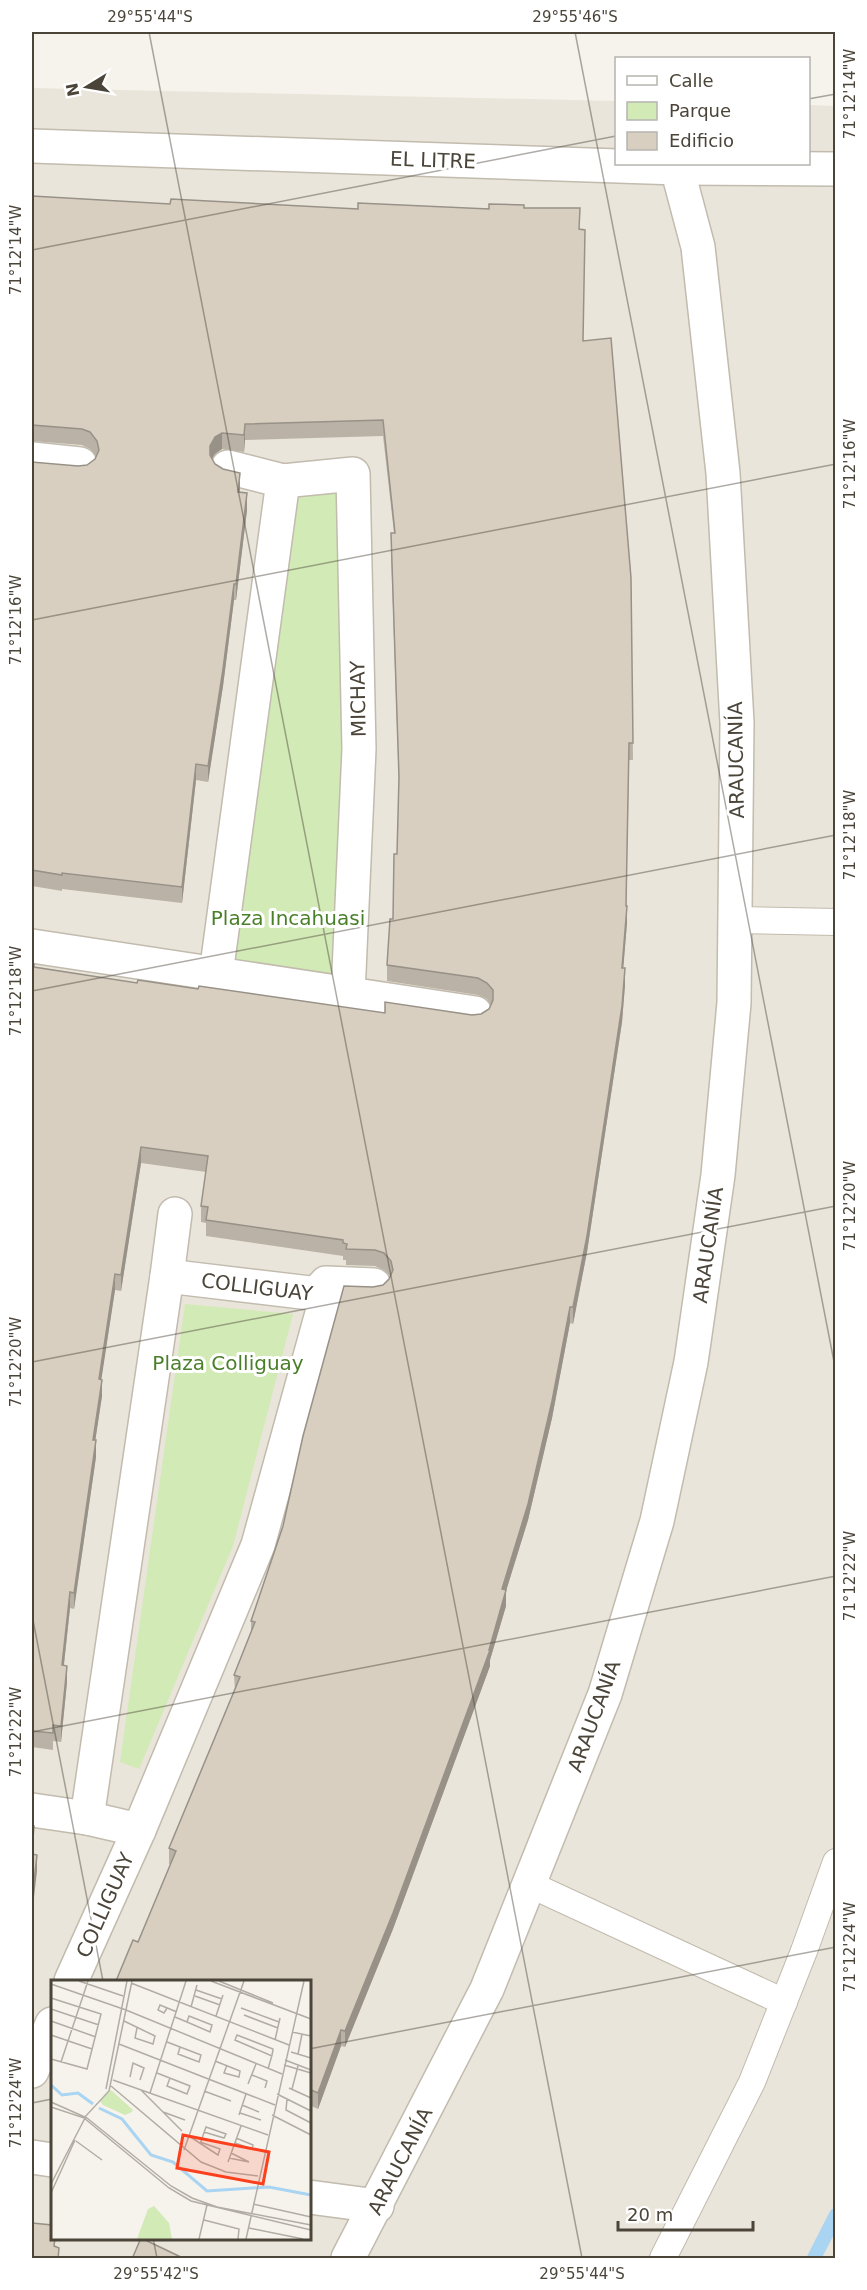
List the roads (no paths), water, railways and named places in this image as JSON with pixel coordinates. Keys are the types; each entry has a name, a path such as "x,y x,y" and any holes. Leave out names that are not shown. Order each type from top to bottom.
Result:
{"street":[{"name":"EL LITRE","path":"32,146 677,168 836,169"},
{"name":"ARAUCANÍA","path":"348,2259 487,1989 605,1694 657,1521 691,1362 718,1175 734,1003 737,723 723,473 698,247 677,168"},
{"path":"32,459 80,464"},
{"name":"MICHAY","path":"228,467 283,481 353,474 359,749 348,994"},
{"path":"216,974 283,481"},
{"path":"32,946 475,1013"},
{"path":"87,1818 175,1214"},
{"name":"COLLIGUAY","path":"71,1980 139,1830 258,1545 327,1295 167,1276"},
{"path":"316,1294 326,1283 374,1285"},
{"name":"COLLIGUAY","path":"32,1810 87,1818 139,1830"},
{"path":"32,2071 51,2026"},
{"path":"32,2157 51,2160"},
{"path":"310,2197 377,2206"}],"lane":[{"path":"736,920 836,922"},
{"path":"663,2259 752,2082 836,1862"},
{"path":"529,1884 784,2002"}],"waterway":[{"path":"814,2258 836,2215"}],"park label":[{"name":"Plaza Incahuasi","path":"288,918"},
{"name":"Plaza Colliguay","path":"228,1363"}]}
